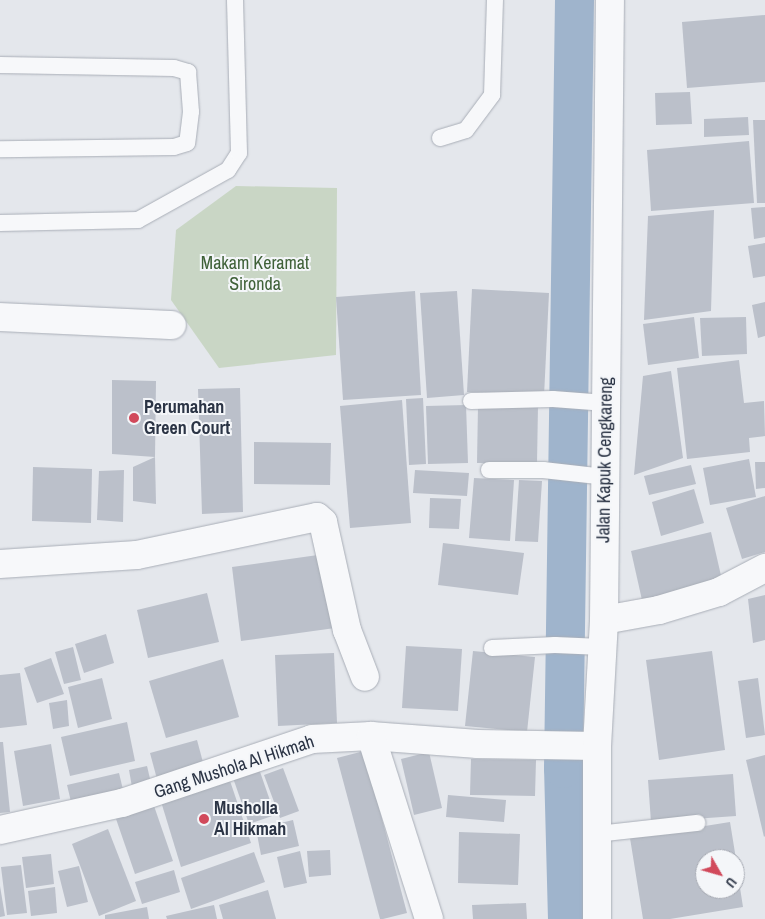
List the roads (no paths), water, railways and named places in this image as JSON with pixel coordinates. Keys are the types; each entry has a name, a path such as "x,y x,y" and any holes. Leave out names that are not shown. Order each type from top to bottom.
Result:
{"street":[{"name":"Jalan Kapuk Cengkareng","path":"597,919 597,834 588,746 594,647 604,620 598,475 610,0"},
{"path":"0,317 172,325"},
{"path":"0,564 137,555 317,517 323,522 347,630 365,677"},
{"path":"604,620 659,610 719,592 765,568"},
{"path":"371,736 429,919"},
{"name":"Gang Mushola Al Hikmah","path":"0,830 122,803 312,739 371,736 478,744 588,746"}],"lane":[{"path":"0,223 138,220 228,170 239,152 236,0"},
{"path":"440,138 466,130 492,95 495,0"},
{"path":"0,65 174,68 188,72 191,112 187,143 174,147 0,149"},
{"path":"471,401 553,399 601,402"},
{"path":"489,470 543,470 598,475"},
{"path":"492,648 555,645 594,647"},
{"path":"597,834 697,823"}],"waterway":[{"path":"567,919 563,768 574,0"}],"place":[{"name":"Perumahan Green Court","path":"134,418"},
{"name":"Musholla Al Hikmah","path":"204,819"}],"park label":[{"name":"Makam Keramat Sironda","path":"255,274"}]}
